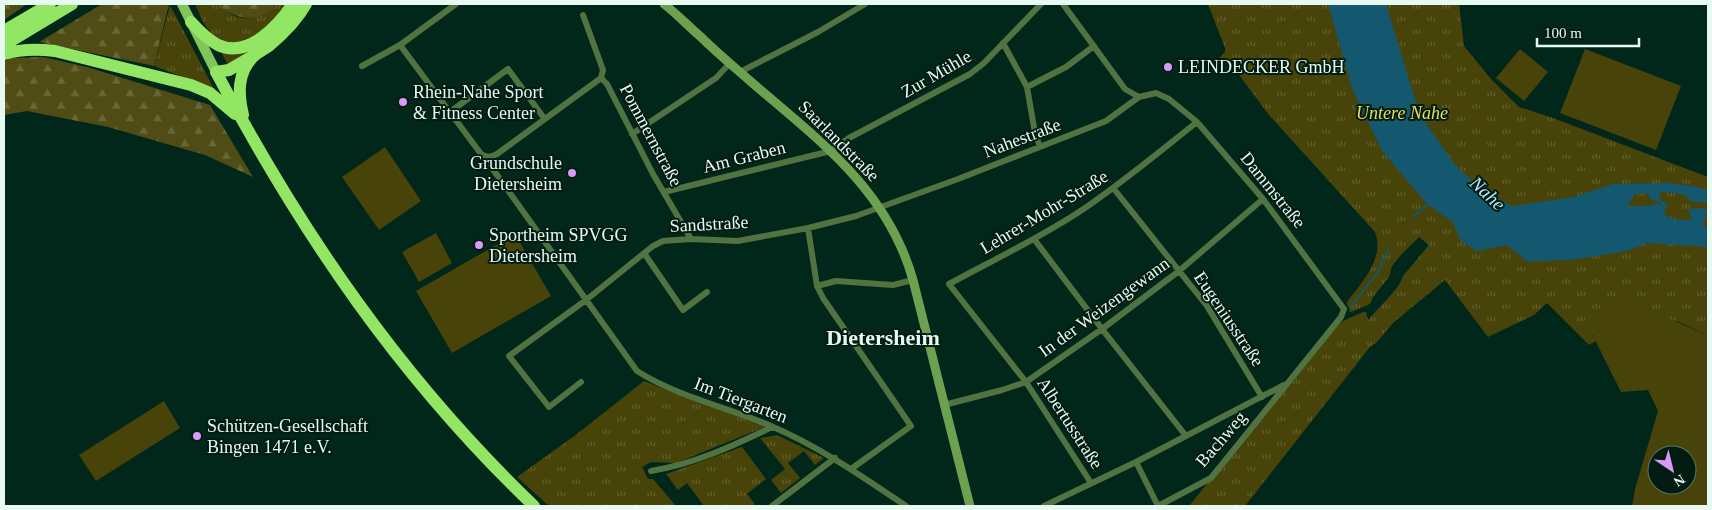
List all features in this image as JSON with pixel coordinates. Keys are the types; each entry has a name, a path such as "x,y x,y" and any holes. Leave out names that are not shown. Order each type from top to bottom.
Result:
{"highway":[{"path":"4,32 50,4"},
{"path":"4,45 72,4"},
{"path":"191,22 205,37 219,45 229,48 242,47 266,34 282,19 293,4"},
{"path":"306,4 282,34 254,56 230,70 216,72 250,136 304,226 367,317 444,411 534,506"},
{"path":"4,54 40,49 55,51 191,85 210,93 242,120"},
{"path":"250,136 242,114 239,90 240,78 254,56"}],"main road":[{"path":"182,4 216,72"},
{"name":"Saarlandstraße","path":"664,4 831,151 857,178 893,227 913,280 970,506"}],"street":[{"path":"362,66 400,45 456,4"},
{"path":"740,72 818,32 864,4"},
{"name":"Zur Mühle","path":"831,151 849,138 970,74 984,63 1038,4"},
{"path":"1063,4 1125,89 1140,97"},
{"name":"Pommernstraße","path":"583,15 603,70 601,78 607,84 632,134 691,239"},
{"path":"1003,43 1027,87 1035,133 1040,147"},
{"path":"400,45 481,154 488,157 497,154 601,78"},
{"path":"1027,87 1066,67 1094,46"},
{"path":"632,134 716,78 730,63"},
{"path":"450,112 508,69 544,118"},
{"name":"Dammstraße","path":"1140,97 1156,93 1169,99 1197,122 1263,199 1344,309"},
{"name":"Nahestraße","path":"880,208 1106,121 1140,97"},
{"name":"Lehrer-Mohr-Straße","path":"949,284 1034,239 1080,212 1114,188 1197,122"},
{"name":"Am Graben","path":"664,192 831,151"},
{"path":"488,157 492,168 586,300"},
{"name":"Eugeniusstraße","path":"1114,188 1207,306 1262,397"},
{"name":"In der Weizengewann","path":"944,405 1026,382 1179,272 1263,199"},
{"name":"Sandstraße","path":"581,382 549,407 509,356 586,300 653,246 663,241 691,239 738,241 808,228 880,208"},
{"path":"808,228 817,286 839,324 910,426 851,469"},
{"path":"1034,239 1186,436"},
{"path":"644,254 683,310 707,292"},
{"path":"817,286 836,282 893,285 913,280"},
{"name":"Albertusstraße","path":"949,284 1026,382 1091,483"},
{"name":"Im Tiergarten","path":"586,300 637,371 656,383 772,427 835,458 906,506"},
{"name":"Bachweg","path":"1136,462 1158,506 1211,478 1341,317 1344,309"},
{"name":"Bachweg","path":"1044,506 1136,462 1286,383"},
{"path":"651,471 674,467 698,459 772,427"},
{"path":"772,506 835,458"}],"green space":[{"path":"212,3 235,16 252,18 263,14 277,4 290,4 278,19 245,42 229,43 214,37 203,22 195,4"},
{"path":"4,4 27,4 4,20"},
{"path":"102,4 169,4 154,66 39,42"},
{"path":"214,4 277,4 261,16 246,18 230,13"},
{"name":"Untere Nahe","path":"1208,4 1459,4 1464,46 1491,79 1519,107 1708,177 1708,336 1677,321 1592,334 1596,341 1589,345 1547,303 1534,315 1488,337 1445,280 1393,323 1377,342 1370,347 1245,506 1189,506 1279,394 1288,387 1336,327 1343,321 1363,312 1366,312 1368,320 1399,285 1403,276 1429,245 1419,237 1392,266 1389,277 1373,297 1370,304 1351,312 1349,311 1350,308 1347,302 1365,278 1377,251 1375,232 1269,115 1227,59 1221,63 1218,59 1225,52 1225,48"},
{"path":"170,5 214,89 154,66"},
{"path":"275,36 228,65 221,52"},
{"path":"1520,49 1548,72 1524,101 1496,78"},
{"path":"1585,49 1681,86 1656,150 1560,113"},
{"path":"43,57 87,67 210,105 253,177 205,155 108,127 27,111 4,115 4,61 11,58"},
{"path":"385,147 421,201 379,230 342,177"},
{"path":"436,233 452,263 419,282 402,252"},
{"path":"515,234 551,296 452,353 416,291"},
{"path":"1636,303 1708,336 1708,506 1632,506 1647,448 1647,495 1697,495 1697,445 1648,445 1658,411 1648,390 1621,392 1592,334 1602,312 1612,306"},
{"path":"644,381 767,426 676,463 651,462 642,467 648,479 653,479 676,506 549,506 517,477 577,434"},
{"path":"164,401 180,428 96,481 79,455"},
{"path":"777,435 824,458 815,465 804,451 788,463 800,478 781,493 771,480 785,469 760,438"},
{"path":"742,447 766,479 747,494 755,504 752,506 704,506 687,483 678,490 666,474"}],"water":[{"name":"Nahe","path":"1328,4 1386,4 1414,96 1423,119 1455,165 1477,185 1511,206 1574,197 1613,184 1666,183 1708,190 1708,202 1692,202 1685,195 1661,191 1659,198 1667,204 1664,214 1673,219 1692,220 1688,209 1701,208 1708,210 1703,224 1705,227 1708,227 1708,247 1647,243 1627,251 1578,259 1528,262 1507,245 1476,251 1460,240 1453,222 1428,205 1382,151 1352,88","holes":["1647,193 1651,199 1662,204 1627,206 1635,194"]}],"waterway":[{"path":"1414,216 1429,203"},
{"path":"1350,308 1377,273 1389,249"}],"place":[{"name":"LEINDECKER GmbH","path":"1168,67"},
{"name":"Rhein-Nahe Sport & Fitness Center","path":"403,102"},
{"name":"Grundschule Dietersheim","path":"572,173"},
{"name":"Sportheim SPVGG Dietersheim","path":"479,245"},
{"name":"Schützen-Gesellschaft Bingen 1471 e.V.","path":"197,436"}],"district":[{"name":"Dietersheim","path":"883,337"}]}
